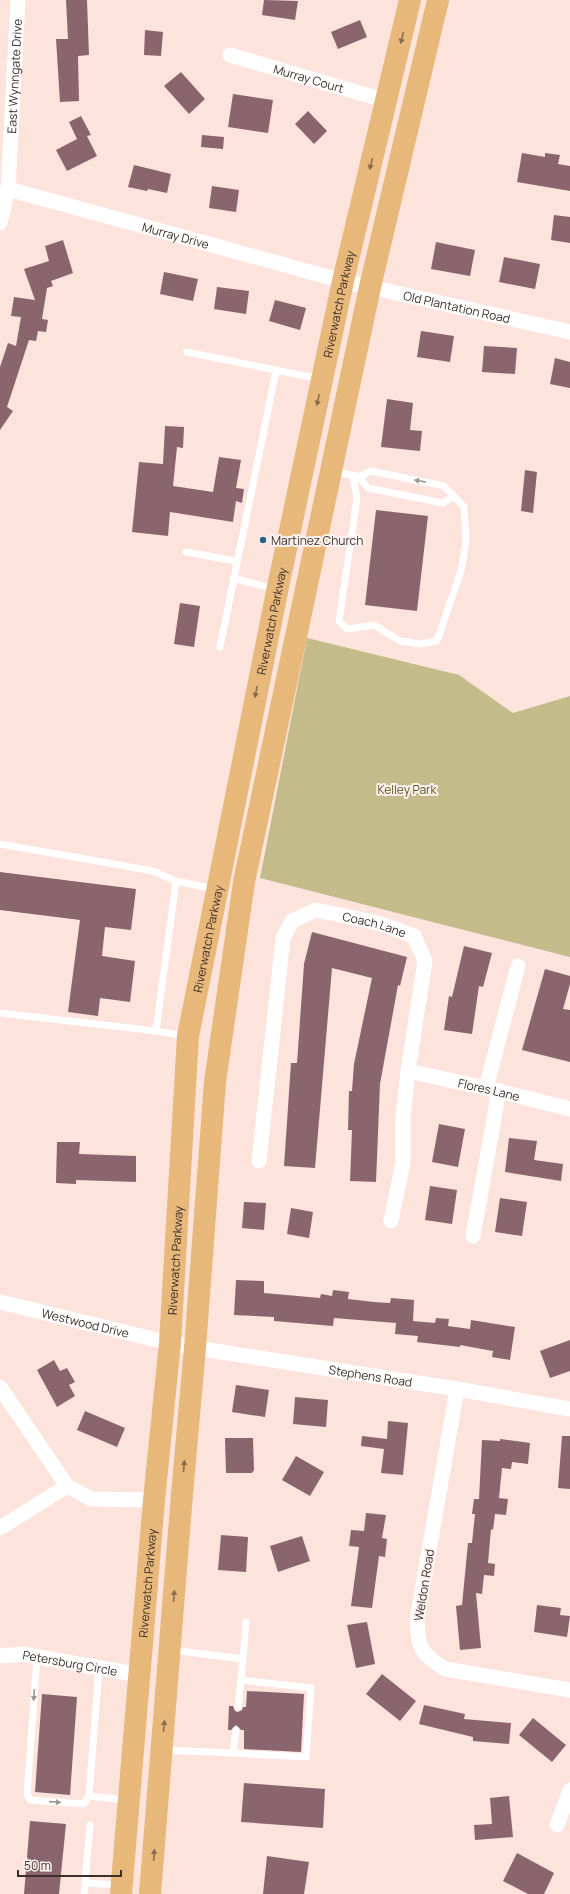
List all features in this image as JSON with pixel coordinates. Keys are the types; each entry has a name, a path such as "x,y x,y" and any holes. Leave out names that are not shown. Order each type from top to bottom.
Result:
{"main road":[{"name":"Riverwatch Parkway","path":"122,1889 154,1500 170,1343 188,1036 216,889 277,589 343,281 410,0"},
{"path":"150,1894 195,1348 214,1082 244,882 370,287 438,0"}],"street":[{"name":"East Wynngate Drive","path":"0,223 8,189 18,0"},
{"name":"Murray Court","path":"230,56 387,101"},
{"name":"Murray Drive","path":"8,189 343,281"},
{"name":"Old Plantation Road","path":"343,281 570,332"},
{"name":"Coach Lane","path":"259,1161 283,938 292,921 316,910 378,923 414,936 425,961 408,1071 403,1117 402,1163 391,1221"},
{"path":"473,1236 493,1089 518,966"},
{"name":"Flores Lane","path":"408,1071 493,1089 570,1109"},
{"name":"Westwood Drive","path":"0,1302 170,1343"},
{"name":"Stephens Road","path":"170,1343 457,1389 570,1409"},
{"path":"0,1387 67,1486 91,1499 154,1500"},
{"name":"Weldon Road","path":"457,1389 417,1620 418,1641 428,1658 445,1669 570,1690"},
{"path":"0,1528 67,1486"},
{"name":"Petersburg Circle","path":"0,1656 22,1654 140,1675"},
{"path":"557,1825 570,1790"}],"lane":[{"path":"187,352 322,380"},
{"path":"220,646 236,561 276,371"},
{"path":"331,471 356,476 371,471 444,486 464,507 466,541 461,571 437,641 420,644 400,642 374,625 347,629 339,621 357,499 356,476"},
{"path":"356,476 368,488 444,503 454,496"},
{"path":"186,552 236,561"},
{"path":"234,578 277,589"},
{"path":"0,844 153,871 176,881 216,889"},
{"path":"156,1031 176,881"},
{"path":"0,1013 188,1036"},
{"path":"238,1707 246,1622"},
{"path":"170,1650 243,1659"},
{"path":"37,1657 27,1795 30,1800 84,1804 89,1796 99,1668"},
{"path":"162,1750 306,1757 311,1688 240,1680"},
{"path":"233,1753 236,1730"},
{"path":"89,1796 129,1800"},
{"path":"84,1894 90,1825"},
{"path":"85,1883 122,1889"}],"green space":[{"name":"Kelley Park","path":"307,638 459,675 513,713 570,696 570,957 260,878"}],"building":[{"path":"66,0 87,0 89,55 78,56 79,101 60,102 56,39 68,39"},
{"path":"264,0 298,1 295,20 262,15"},
{"path":"360,20 367,37 338,49 331,32"},
{"path":"145,30 163,32 161,56 144,55"},
{"path":"181,72 205,99 189,114 164,86"},
{"path":"233,94 273,100 268,133 228,127"},
{"path":"308,111 327,131 314,144 295,124"},
{"path":"81,116 91,135 87,136 97,156 67,171 56,150 77,139 69,122"},
{"path":"202,135 224,137 223,149 201,147"},
{"path":"522,153 545,157 545,153 560,155 558,164 570,166 570,191 517,182"},
{"path":"134,165 171,174 167,193 128,187"},
{"path":"212,186 239,190 236,212 209,208"},
{"path":"554,215 570,217 570,243 551,240"},
{"path":"63,240 73,273 51,281 53,286 47,288 42,319 48,320 46,332 38,331 36,341 29,340 7,407 13,411 0,430 0,367 8,343 16,346 21,317 11,316 14,297 35,300 24,269 49,261 45,246"},
{"path":"436,242 475,250 470,276 431,269"},
{"path":"504,257 540,264 535,289 499,282"},
{"path":"164,272 198,279 193,301 160,294"},
{"path":"217,287 249,291 246,314 214,309"},
{"path":"275,300 306,308 300,330 269,321"},
{"path":"421,331 454,336 450,362 417,357"},
{"path":"484,346 517,348 515,374 482,372"},
{"path":"555,358 570,362 570,388 550,384"},
{"path":"387,399 413,403 410,430 422,431 420,451 381,447"},
{"path":"165,426 184,427 183,448 177,447 173,486 213,492 219,457 241,460 236,488 244,489 242,503 236,501 233,522 170,512 168,536 132,532 139,462 163,464"},
{"path":"525,470 537,472 533,513 521,511"},
{"path":"376,510 428,516 417,611 365,605"},
{"path":"180,603 200,606 194,647 174,644"},
{"path":"0,872 136,889 131,930 105,927 102,956 135,961 130,1002 100,998 98,1016 68,1012 80,920 0,910"},
{"path":"312,932 407,957 400,986 398,985 380,1084 376,1182 350,1181 352,1130 348,1130 349,1091 352,1091 354,1064 372,978 332,968 315,1168 284,1166 291,1063 297,1063 304,964"},
{"path":"464,946 492,953 483,987 479,986 472,1034 444,1030 449,996 452,997"},
{"path":"545,969 570,976 570,984 563,1009 570,1010 570,1062 522,1050"},
{"path":"439,1124 465,1129 458,1167 432,1162"},
{"path":"509,1138 537,1141 534,1160 563,1164 561,1181 505,1172"},
{"path":"57,1142 80,1142 79,1154 136,1156 136,1182 76,1180 76,1184 56,1183"},
{"path":"430,1186 457,1190 452,1224 425,1220"},
{"path":"500,1198 527,1202 522,1236 495,1232"},
{"path":"244,1202 266,1203 264,1230 242,1228"},
{"path":"291,1208 313,1212 309,1238 287,1234"},
{"path":"236,1280 264,1281 264,1293 320,1298 321,1294 332,1296 333,1290 349,1292 348,1299 390,1303 391,1298 414,1300 413,1321 435,1323 436,1318 449,1319 448,1326 470,1329 471,1320 515,1327 510,1360 492,1357 493,1351 460,1345 460,1347 417,1342 418,1336 395,1334 396,1323 334,1318 333,1326 274,1321 274,1317 234,1315"},
{"path":"570,1340 570,1371 550,1378 540,1351"},
{"path":"54,1360 60,1371 67,1368 75,1382 69,1385 75,1396 57,1407 37,1370"},
{"path":"236,1385 269,1390 265,1417 232,1412"},
{"path":"295,1397 328,1400 326,1427 293,1424"},
{"path":"85,1411 125,1428 117,1447 77,1430"},
{"path":"388,1421 408,1423 403,1475 381,1473 384,1449 361,1446 362,1436 387,1439"},
{"path":"562,1436 570,1436 570,1489 558,1488"},
{"path":"225,1438 253,1438 254,1470 252,1473 226,1473"},
{"path":"500,1439 530,1443 528,1464 512,1462 511,1469 502,1468 499,1498 508,1499 506,1515 495,1514 493,1530 491,1529 488,1563 495,1564 494,1576 484,1575 482,1594 476,1593 481,1648 460,1650 456,1606 462,1605 468,1543 472,1543 475,1514 472,1514 474,1499 479,1499 482,1440 500,1441"},
{"path":"296,1456 324,1472 310,1496 282,1480"},
{"path":"366,1513 386,1515 382,1538 387,1539 385,1557 379,1556 372,1608 351,1606 359,1547 349,1546 351,1530 364,1531"},
{"path":"221,1535 248,1537 246,1572 218,1570"},
{"path":"302,1536 310,1561 278,1572 270,1546"},
{"path":"537,1605 561,1608 560,1615 570,1616 567,1637 534,1632"},
{"path":"367,1622 375,1664 356,1668 347,1625"},
{"path":"382,1674 416,1701 400,1721 366,1694"},
{"path":"247,1691 304,1694 301,1752 244,1749 244,1730 241,1730 236,1725 231,1730 228,1730 229,1706 233,1706 235,1711 238,1712 242,1710 243,1707 246,1707"},
{"path":"42,1694 77,1697 70,1795 35,1792"},
{"path":"424,1705 465,1714 464,1719 511,1723 509,1744 473,1741 473,1737 419,1724"},
{"path":"533,1718 566,1745 552,1762 519,1735"},
{"path":"244,1783 325,1789 323,1828 241,1822"},
{"path":"509,1796 513,1837 475,1840 474,1825 492,1824 490,1798"},
{"path":"30,1821 66,1824 59,1894 24,1894"},
{"path":"517,1853 554,1873 544,1894 528,1894 503,1881"},
{"path":"267,1856 309,1862 304,1894 263,1894"}],"place":[{"name":"Martinez Church","path":"263,540"}]}
